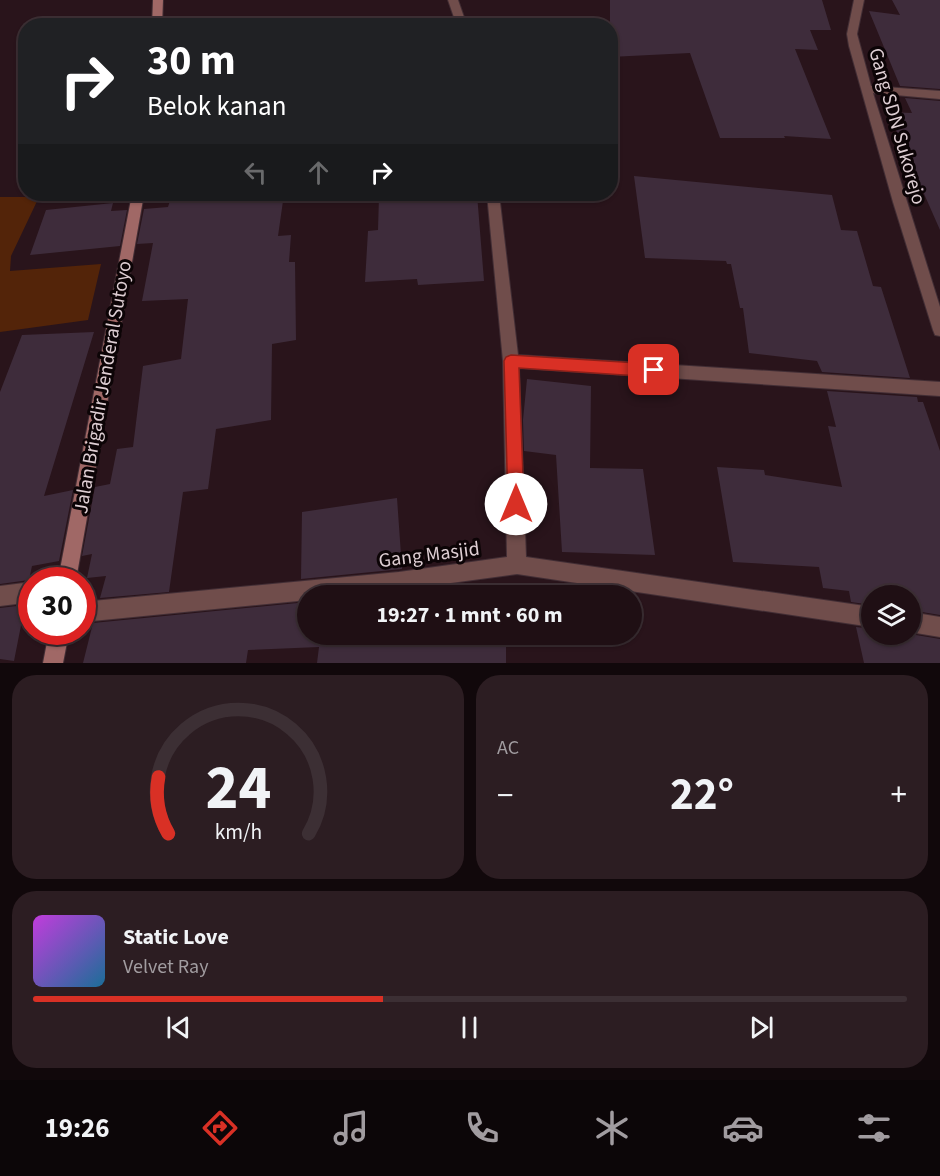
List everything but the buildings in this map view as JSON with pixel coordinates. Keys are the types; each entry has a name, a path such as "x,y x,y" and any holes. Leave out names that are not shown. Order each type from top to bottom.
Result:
{"street":[{"path":"157,18 158,0"},
{"path":"453,0 459,18"},
{"name":"Gang SDN Sukorejo","path":"859,0 852,34 898,202 940,330"},
{"path":"866,89 940,95"},
{"name":"Jalan Brigadir Jenderal Sutoyo","path":"69,567 137,201"},
{"path":"494,201 511,361 517,565"},
{"path":"511,361 940,389"},
{"name":"Gang Masjid","path":"96,611 399,581 517,565 861,615"},
{"path":"0,596 18,594"},
{"path":"921,624 940,627"},
{"path":"53,663 56,645"}],"shaded area":[{"path":"0,197 18,197 18,201 37,201 11,256 10,271 101,264 88,320 0,332"}],"route":[{"path":"516,504 511,361 654,370"}]}
